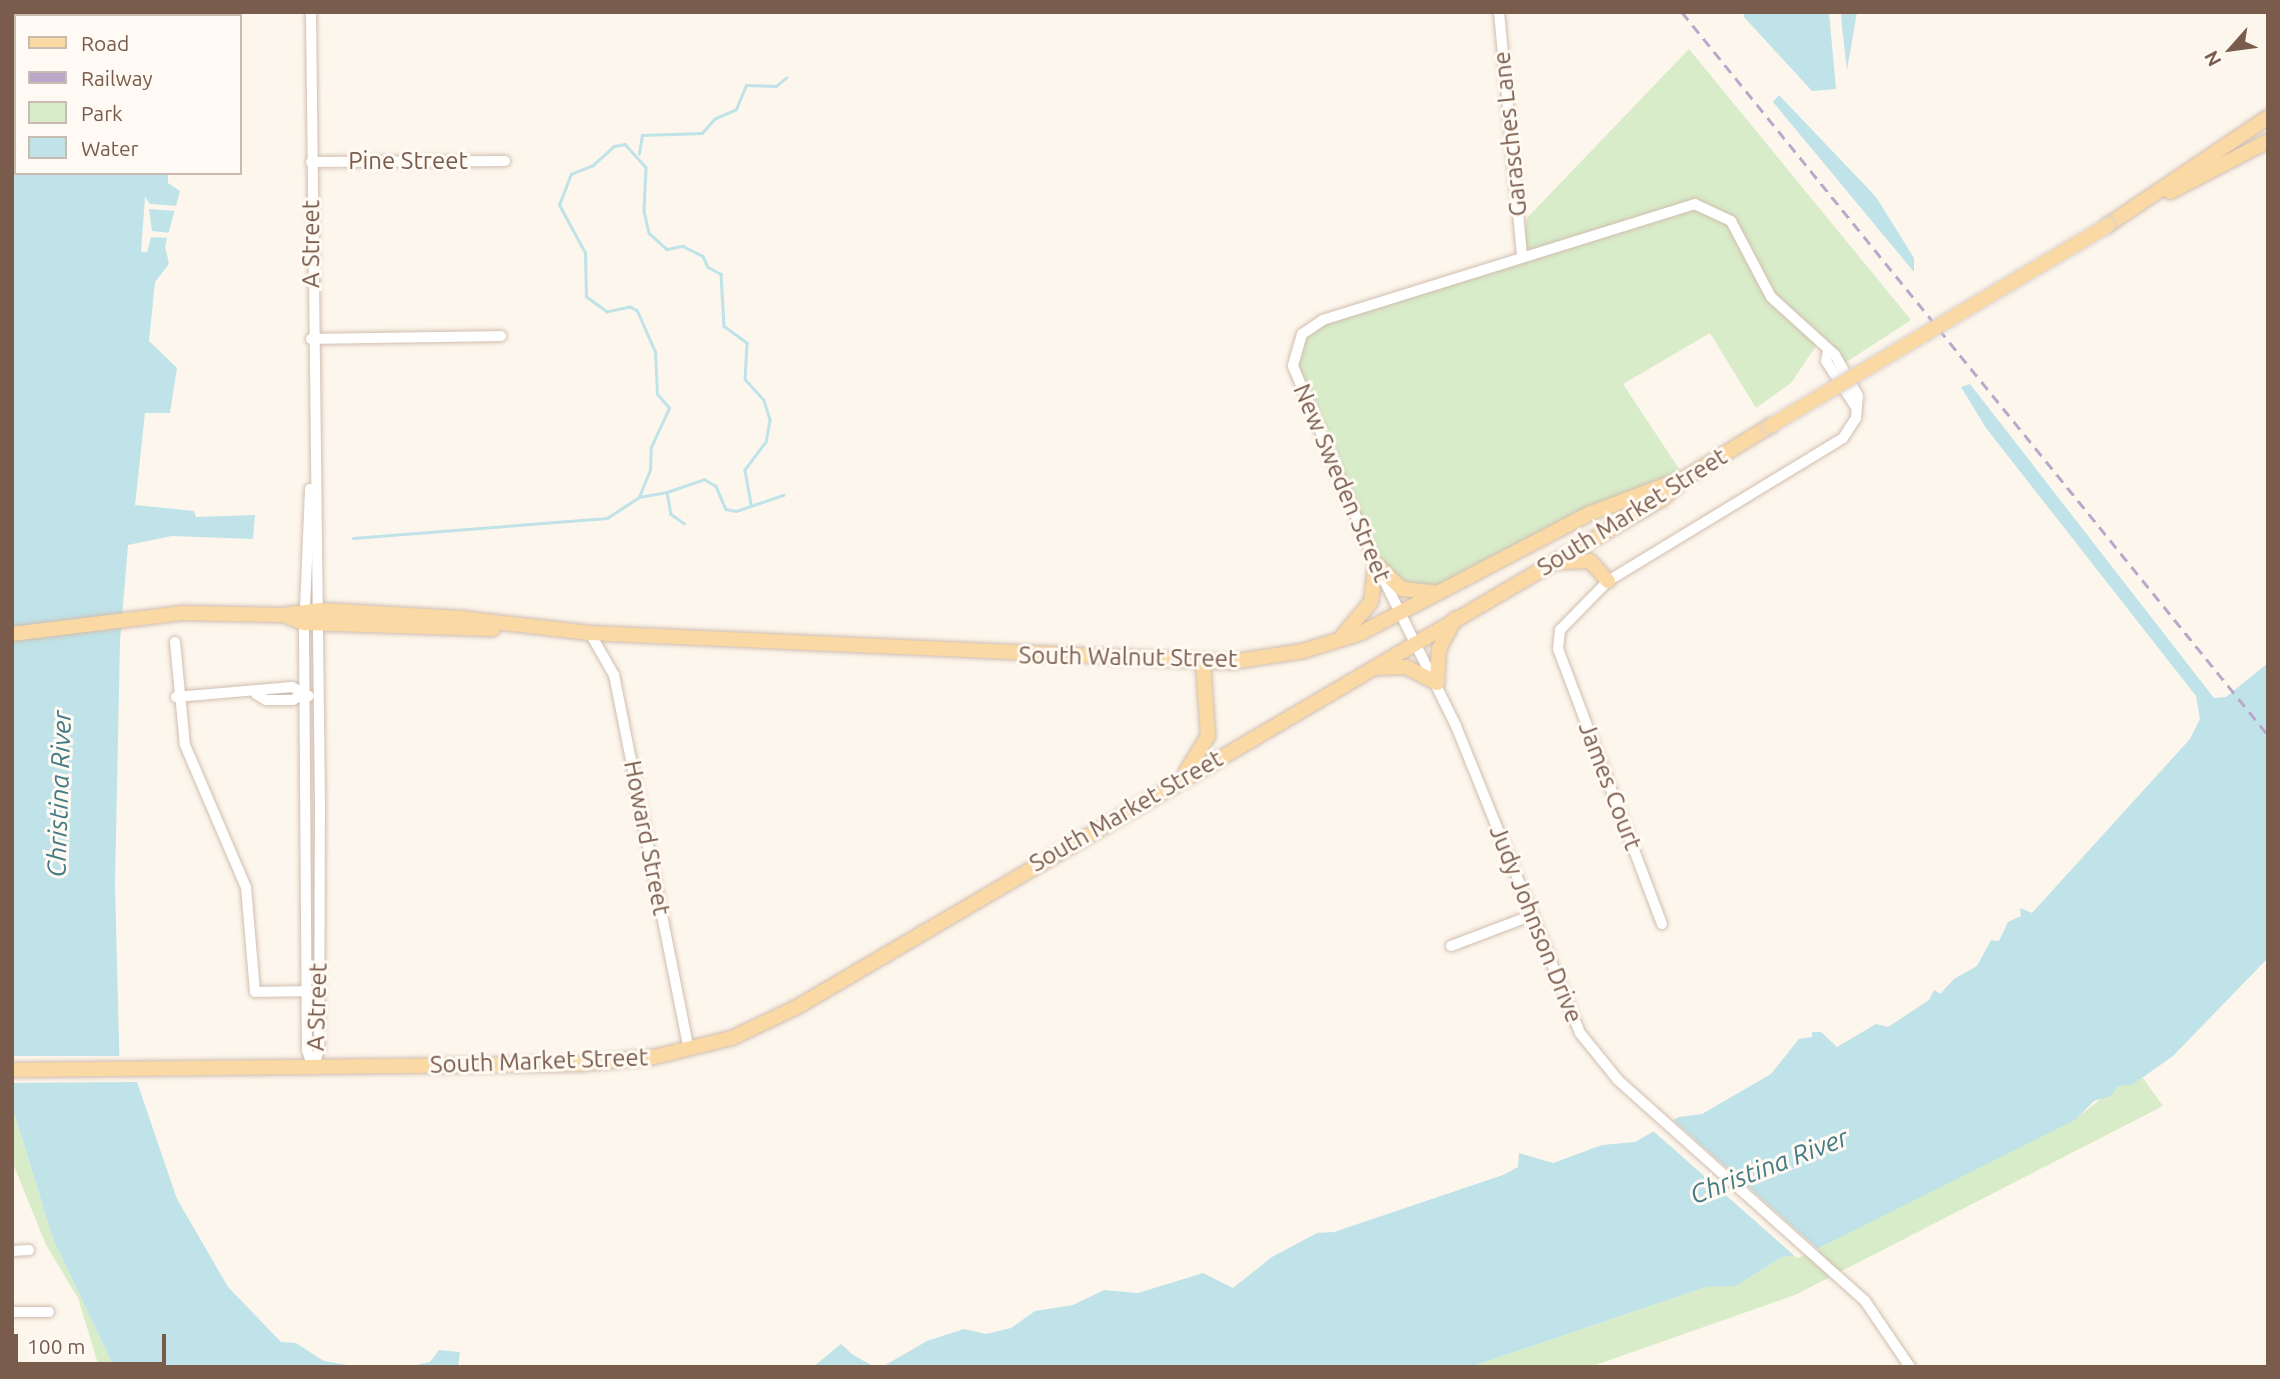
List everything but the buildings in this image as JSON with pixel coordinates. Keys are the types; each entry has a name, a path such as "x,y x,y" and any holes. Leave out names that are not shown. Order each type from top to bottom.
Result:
{"main road":[{"name":"South Market Street","path":"12,1069 313,1069 579,1064 689,1049 786,1013 1414,640 1662,499 1685,478 2137,207 2268,117"},
{"name":"South Market Street","path":"2137,207 2268,141"},
{"name":"South Walnut Street","path":"12,634 212,613 1203,662 1265,659 1331,643 1400,615 1591,513 1685,478"},
{"path":"1554,562 1590,561 1608,581"},
{"path":"1376,564 1402,589 1440,593"},
{"path":"1331,643 1364,615 1377,581 1376,564"},
{"path":"1369,668 1406,667 1437,683 1438,649 1457,617"},
{"path":"1181,778 1208,736 1203,662"}],"street":[{"name":"A Street","path":"311,12 311,617 304,693 307,1053 313,1069"},
{"name":"Garasches Lane","path":"1499,12 1522,256"},
{"name":"Pine Street","path":"311,162 505,161"},
{"name":"South Market Street","path":"1522,256 1679,207 1712,208 1736,228 1779,308 1828,351 1856,391 1856,418 1843,438 1608,581 1563,625 1558,649"},
{"name":"New Sweden Street","path":"1400,615 1296,376 1298,342 1323,320 1522,256"},
{"path":"311,339 501,336"},
{"name":"Judy Johnson Drive","path":"1400,615 1437,683 1530,916 1585,1041 1648,1107 1841,1279 1885,1324 1910,1367"},
{"name":"A Street","path":"311,617 319,703 319,1050 313,1069"},
{"name":"Howard Street","path":"590,633 614,675 689,1049"},
{"path":"175,642 176,697 187,751 243,878 254,939 255,992 319,991"},
{"name":"James Court","path":"1558,649 1662,924"},
{"path":"176,697 256,694 265,687 292,687 319,703"},
{"path":"1451,946 1530,916"},
{"path":"12,1251 29,1250"},
{"path":"12,1312 50,1312"}],"green space":[{"path":"1689,49 1911,320 1842,365 1818,343 1791,383 1756,408 1710,333 1623,384 1685,478 1608,506 1440,593 1386,579 1296,376 1308,329 1522,256 1527,218"},
{"path":"2143,1078 2163,1106 1795,1295 1590,1367 1470,1367 1706,1287 1736,1286 1782,1257 1807,1254 2075,1119 2118,1086"},
{"path":"12,1106 53,1239 114,1367 99,1367 78,1298 46,1245 12,1161"}],"water":[{"name":"Christina River","path":"12,12 162,12 14,14 14,175 168,175 168,183 180,191 165,246 169,264 155,282 149,341 177,368 170,413 145,413 135,505 194,511 196,517 255,515 253,539 172,536 128,545 120,641 115,884 120,1081 137,1082 177,1199 228,1287 281,1342 296,1343 324,1361 359,1367 114,1367 53,1239 12,1106"},
{"path":"1747,12 1829,12 1836,89 1812,91 1743,16"},
{"path":"1841,12 1857,12 1847,70 1842,27"},
{"path":"1779,95 1876,197 1914,258 1914,272 1773,102"},
{"name":"Christina River","path":"1970,384 2214,698 2226,697 2268,663 2268,958 2173,1056 2132,1085 2118,1086 2111,1096 2094,1101 2075,1120 1807,1254 1782,1257 1736,1286 1706,1287 1470,1367 882,1367 927,1341 964,1329 986,1334 1011,1328 1035,1311 1073,1305 1104,1290 1138,1293 1203,1273 1233,1288 1272,1257 1317,1233 1334,1232 1503,1175 1518,1167 1519,1153 1553,1163 1602,1145 1635,1142 1679,1117 1702,1114 1771,1074 1799,1039 1812,1037 1812,1032 1821,1032 1837,1047 1876,1024 1888,1027 1929,1000 1934,990 1940,994 1954,979 1977,966 1991,940 1999,941 2008,922 2021,916 2020,908 2032,913 2190,739 2200,719 2196,696 1986,428 1961,387"},
{"path":"841,1344 853,1355 875,1367 813,1367"},
{"path":"439,1350 460,1352 458,1367 407,1367 430,1362"}],"pier":[{"path":"145,197 150,204 179,206 177,211 149,209 152,231 171,233 170,238 151,237 147,252 141,252"},
{"path":"12,1056 123,1056 123,1078 141,1082 12,1083"},
{"path":"1671,1118 1820,1251 1797,1258 1651,1129"}],"waterway":[{"path":"639,154 642,135 702,133 714,119 736,109 746,85 776,86 786,78"},
{"path":"639,497 650,470 651,447 669,408 657,394 655,352 637,311 630,307 607,312 586,297 585,253 559,205 571,174 593,165 614,146 625,144 646,167 644,211 649,233 667,249 683,246 703,256 708,267 721,274 724,326 747,343 745,379 764,400 770,420 766,442 745,470 751,503"},
{"path":"667,492 704,479 716,486 726,509 736,511 783,495"},
{"path":"353,538 607,518 639,497 667,492 671,514 684,523"}],"railway":[{"path":"1682,12 2268,735"}]}
